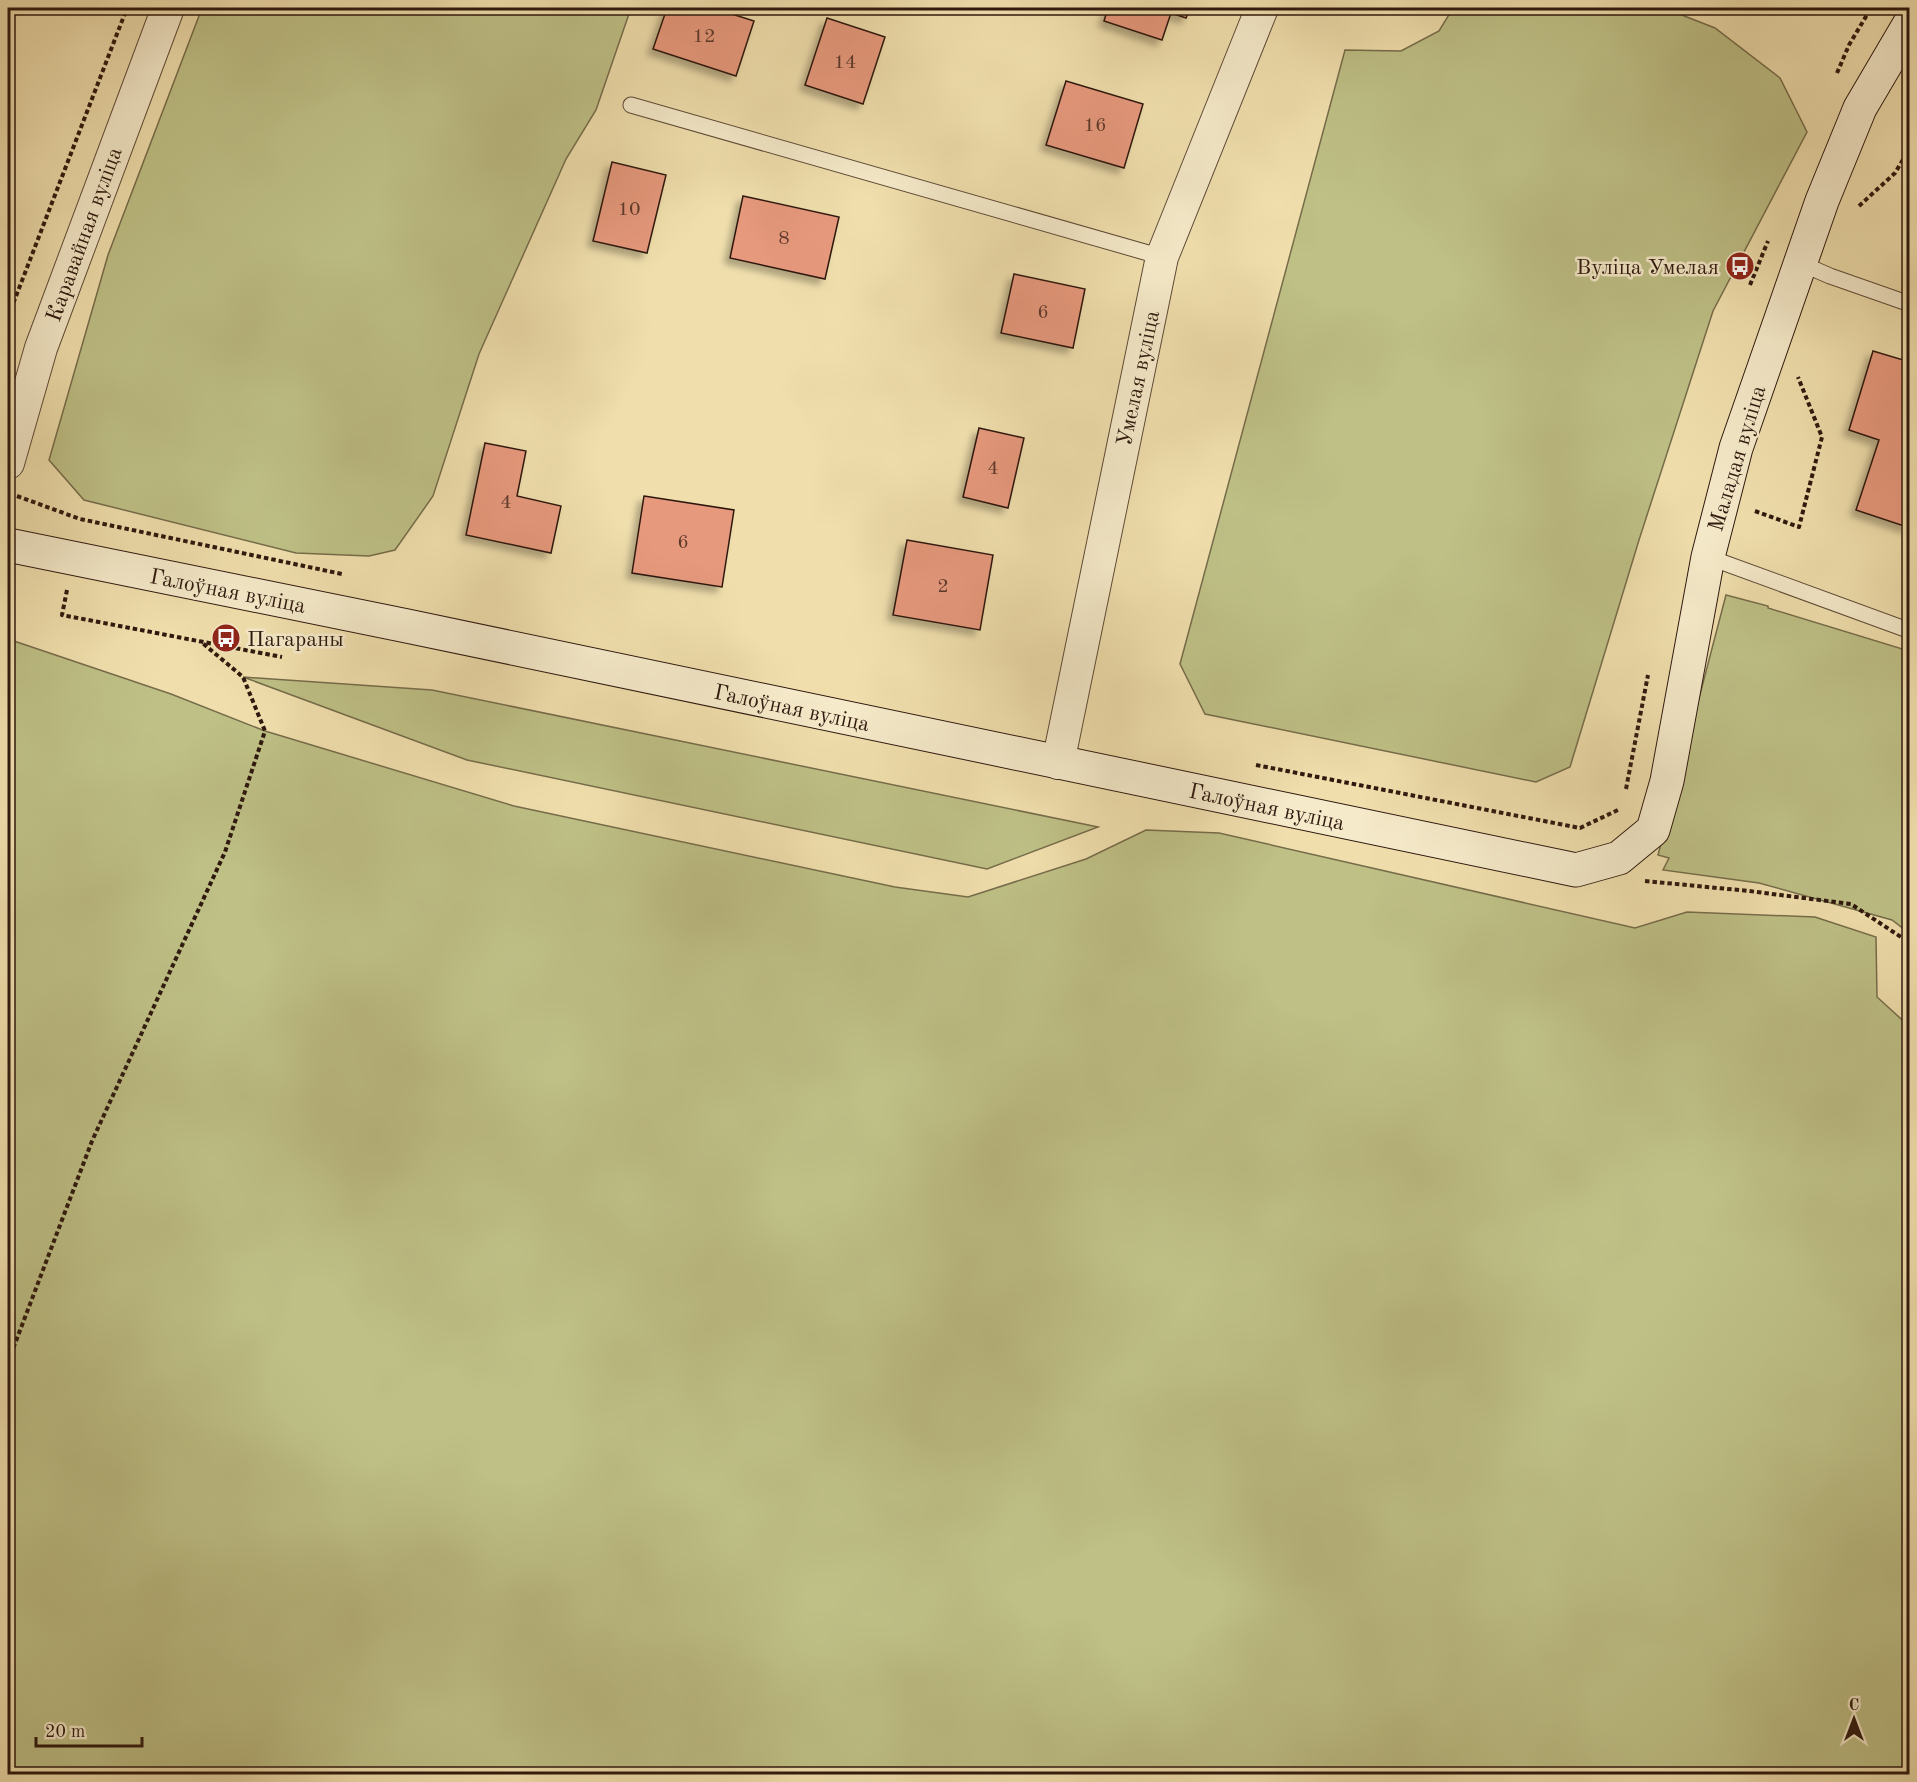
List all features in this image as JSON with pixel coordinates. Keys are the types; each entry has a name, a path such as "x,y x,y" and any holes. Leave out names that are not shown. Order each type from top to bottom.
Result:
{"street":[{"name":"Каравайная вуліца","path":"8,464 41,348 168,8"},
{"name":"Умелая вуліца","path":"1058,763 1162,257 1262,8"},
{"name":"Маладая вуліца","path":"1576,870 1618,858 1653,830 1667,781 1708,557 1736,448 1822,201 1860,108 1910,23"},
{"name":"Галоўная вуліца","path":"8,545 418,628 1576,870"}],"lane":[{"path":"631,105 1162,257"},
{"path":"1800,263 1910,304"},
{"path":"1708,557 1905,629 1910,628"}],"path":[{"path":"8,317 127,8"},
{"path":"1852,213 1895,173 1910,148"},
{"path":"1755,511 1799,526 1822,437 1797,376"},
{"path":"8,493 80,519 350,576"},
{"path":"80,519 62,615 282,657"},
{"path":"8,1362 92,1141 225,852 265,731 243,677 201,641"},
{"path":"1624,797 1649,668"},
{"path":"1253,764 1580,828 1622,808"},
{"path":"1642,881 1851,904 1910,943"}],"green space":[{"path":"202,8 631,8 596,110 566,159 479,354 433,496 395,550 369,556 296,553 84,500 49,460 108,255"},
{"path":"1453,8 1664,8 1715,28 1780,78 1807,132 1713,311 1639,540 1570,767 1536,782 1205,714 1180,664 1345,50 1401,51 1439,31"},
{"path":"1726,595 1909,651 1909,933 1892,920 1759,883 1663,870 1669,858 1658,855"},
{"path":"8,639 171,694 265,731 514,806 895,887 968,897 1086,859 1146,830 1219,833 1635,928 1687,912 1815,917 1876,937 1877,997 1910,1027 1909,1774 8,1774"},
{"path":"243,677 432,690 1098,827 987,869 467,760"}],"building":[{"path":"667,8 713,8 754,21 736,76 653,49"},
{"path":"1108,8 1190,8 1186,18 1171,13 1162,40 1104,21"},
{"path":"827,18 885,37 863,104 805,85"},
{"path":"1066,81 1143,104 1124,168 1046,145"},
{"path":"612,162 666,175 647,253 593,241"},
{"path":"743,196 839,217 825,279 730,258"},
{"path":"1014,274 1085,289 1073,348 1001,333"},
{"path":"1873,351 1910,362 1910,528 1856,510 1879,440 1849,430"},
{"path":"979,428 1024,438 1008,508 963,497"},
{"path":"485,443 526,451 517,496 561,506 551,553 466,535"},
{"path":"644,496 734,510 722,587 632,573"},
{"path":"907,540 993,555 980,630 893,615"}],"place":[{"name":"Вуліца Умелая","path":"1740,266"},
{"name":"Пагараны","path":"226,638"}]}
